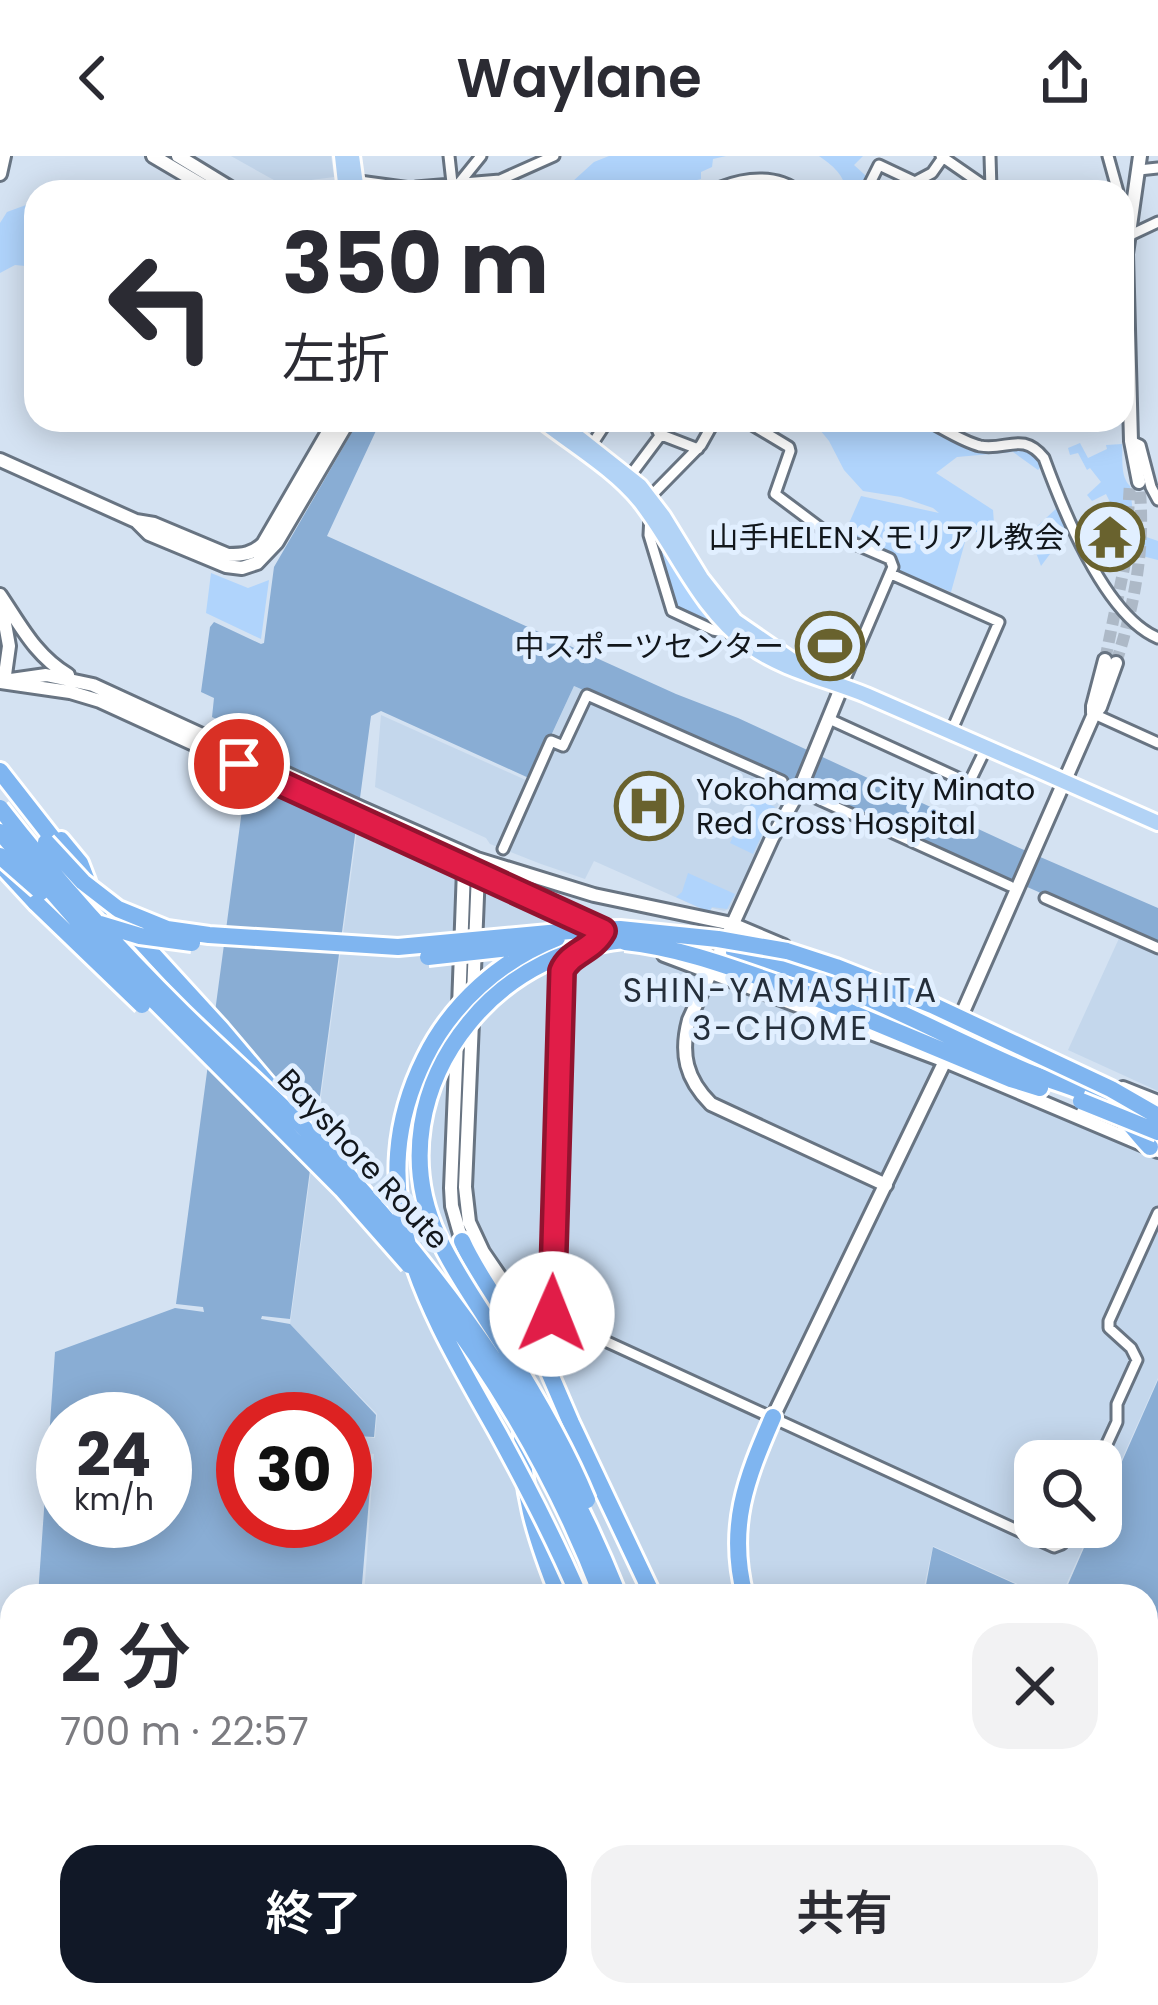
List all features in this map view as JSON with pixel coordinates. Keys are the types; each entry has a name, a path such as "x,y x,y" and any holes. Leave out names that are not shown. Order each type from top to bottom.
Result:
{"highway":[{"path":"2,777 117,918 221,1029 314,1139"},
{"path":"2,777 46,842 83,882 118,909 167,928 380,946 620,929 750,944 836,967 1157,1109"},
{"path":"0,809 97,940 344,1187 444,1304 536,1444 604,1584"},
{"name":"Bayshore Route","path":"0,809 109,938 314,1139 434,1274 542,1435 583,1513 606,1584"},
{"path":"0,829 93,943 339,1191 427,1290 523,1433 603,1584"},
{"name":"Bayshore Route","path":"0,829 95,941 371,1220 455,1323 543,1464 603,1584"},
{"path":"0,841 71,926 154,1006"},
{"path":"0,860 88,956 235,1082"},
{"path":"0,860 64,908 110,927 168,940 404,957 584,941 661,948 797,990 1011,1079 1081,1101"},
{"path":"573,1584 519,1471 432,1312 402,1228 397,1187 402,1124 411,1090 434,1040 467,998 514,959 566,934 619,922 668,921 713,928 829,968 1157,1109"},
{"path":"713,928 1033,1066 1157,1109"},
{"path":"607,1584 589,1506 568,1459 437,1235 422,1187 421,1125 434,1080 459,1035 492,998 534,968 568,952 620,940 672,940 734,952 843,988 1029,1073 1074,1087 1114,1108 1155,1144"},
{"path":"734,952 1081,1101 1155,1144"},
{"path":"462,1241 517,1338 524,1361 524,1491 554,1584"},
{"path":"522,1309 647,1584"},
{"path":"744,1584 737,1544 744,1490 773,1417"}],"main road":[{"path":"556,432 647,505 718,602 757,638 811,673"},
{"path":"572,432 630,476 699,594 735,634 770,659 1158,823"}],"street":[{"path":"0,174 4,156"},
{"path":"153,156 194,180"},
{"path":"178,156 217,180"},
{"path":"461,180 481,156"},
{"path":"511,180 554,156"},
{"path":"922,180 943,156 978,180"},
{"path":"1139,163 1158,168"},
{"path":"872,180 879,165 902,180"},
{"path":"0,460 136,521 228,555 248,554 263,544 328,432"},
{"path":"136,521 149,534 226,566 257,563 277,542 342,432"},
{"path":"591,446 600,432"},
{"path":"708,432 647,505 649,535 672,611 713,630 735,634"},
{"path":"764,432 790,451 775,494 823,530 890,559 893,567 804,790 772,838 689,1020 684,1039 688,1073 711,1105 886,1185"},
{"path":"951,432 980,446 1022,442 1038,451 1094,573 1138,626 1158,638"},
{"path":"1130,432 1135,483"},
{"path":"630,476 659,434 698,449"},
{"path":"1131,445 1140,445 1158,500"},
{"path":"891,574 999,622 951,732"},
{"path":"0,597 53,666 240,759"},
{"path":"0,597 10,646 1,680"},
{"path":"958,1022 1100,707 1110,662"},
{"path":"1,680 36,674 78,680"},
{"path":"1,680 84,695 240,759 478,876 603,931 1155,1144"},
{"path":"502,849 551,741 563,746 586,695 782,781"},
{"path":"1094,714 1158,743"},
{"path":"829,719 969,783 986,748"},
{"path":"804,790 1016,885"},
{"path":"360,814 477,859 594,895 732,924 1157,1109"},
{"path":"464,869 477,859"},
{"path":"477,859 466,1205 483,1252 522,1309 537,1316 552,1314"},
{"path":"462,1241 451,1188 464,869"},
{"path":"1045,898 1158,948"},
{"path":"603,931 595,944 568,960 562,971 552,1314 560,1322 1014,1528"},
{"path":"773,1417 945,1061"},
{"path":"1109,1440 1137,1360 1127,1343 1109,1328 1109,1321 1158,1213"}],"shaded area":[{"path":"231,156 331,156 334,177 274,180"},
{"path":"609,156 726,156 713,159 712,167 697,180 574,180"},
{"path":"819,156 863,156 854,165 866,180 842,180"},
{"path":"24,206 24,266 0,273 0,223 7,212"},
{"path":"352,432 375,432 327,536 1158,908 1158,945 574,686 531,779 381,711 371,716 290,1319 261,1319 290,1324 354,1392 216,1392 216,1548 365,1548 362,1584 39,1584 41,1548 192,1548 192,1392 52,1392 55,1352 175,1308 204,1312 203,1307 176,1304 252,735 212,717 214,698 201,692 214,622 261,644 274,567"},
{"path":"822,432 943,432 970,446 1024,447 1043,465 1038,470 1013,452 957,457 936,473 993,510 994,523 986,534 958,528 965,542 951,592 899,571 895,560 846,530 861,496 939,513 901,497 863,491 844,470"},
{"path":"1080,443 1088,458 1107,449 1106,445 1122,444 1135,533 1158,541 1158,560 1110,548 1123,538 1115,520 1107,523 1105,517 1112,506 1106,494 1092,501 1087,495 1101,482 1078,453 1070,455 1068,448"},
{"path":"1060,505 1072,532 1041,566 1029,534"},
{"path":"653,529 697,604 721,631 676,613"},
{"path":"211,573 248,588 269,580 261,639 206,613"},
{"name":"Yokohama City Minato Red Cross Hospital","path":"574,686 792,783 731,908 709,912 594,861 585,879 490,844 375,787 381,715 530,782"},
{"path":"755,798 775,807 753,854 730,843"},
{"path":"357,831 1158,1151 1158,1378 1122,1459 1122,1440 1014,1440 1014,1548 1083,1548 1066,1584 1017,1584 933,1546 925,1584 365,1584 367,1548 372,1548 372,1438 377,1414 372,1409 372,1392 355,1392 290,1325"},
{"path":"688,873 735,894 727,909 712,907 709,912 676,897"},
{"path":"1121,934 1158,951 1158,1091 1068,1050"},
{"path":"1158,1380 1158,1584 1068,1584 1084,1548 1122,1548 1122,1461"},
{"path":"933,1547 1015,1584 926,1584"}],"tunnel":[{"path":"1116,663 1137,574 1139,482"},
{"path":"1105,660 1125,563 1130,483"}],"place":[{"name":"山手HELENメモリアル教会","path":"1110,537"},
{"name":"中スポーツセンター","path":"830,646"},
{"name":"Yokohama City Minato Red Cross Hospital","path":"649,806"}],"district":[{"name":"SHIN-YAMASHITA 3-CHOME","path":"781,1009"}],"route":[{"path":"239,764 603,931 595,944 568,960 562,971 552,1314"}]}
